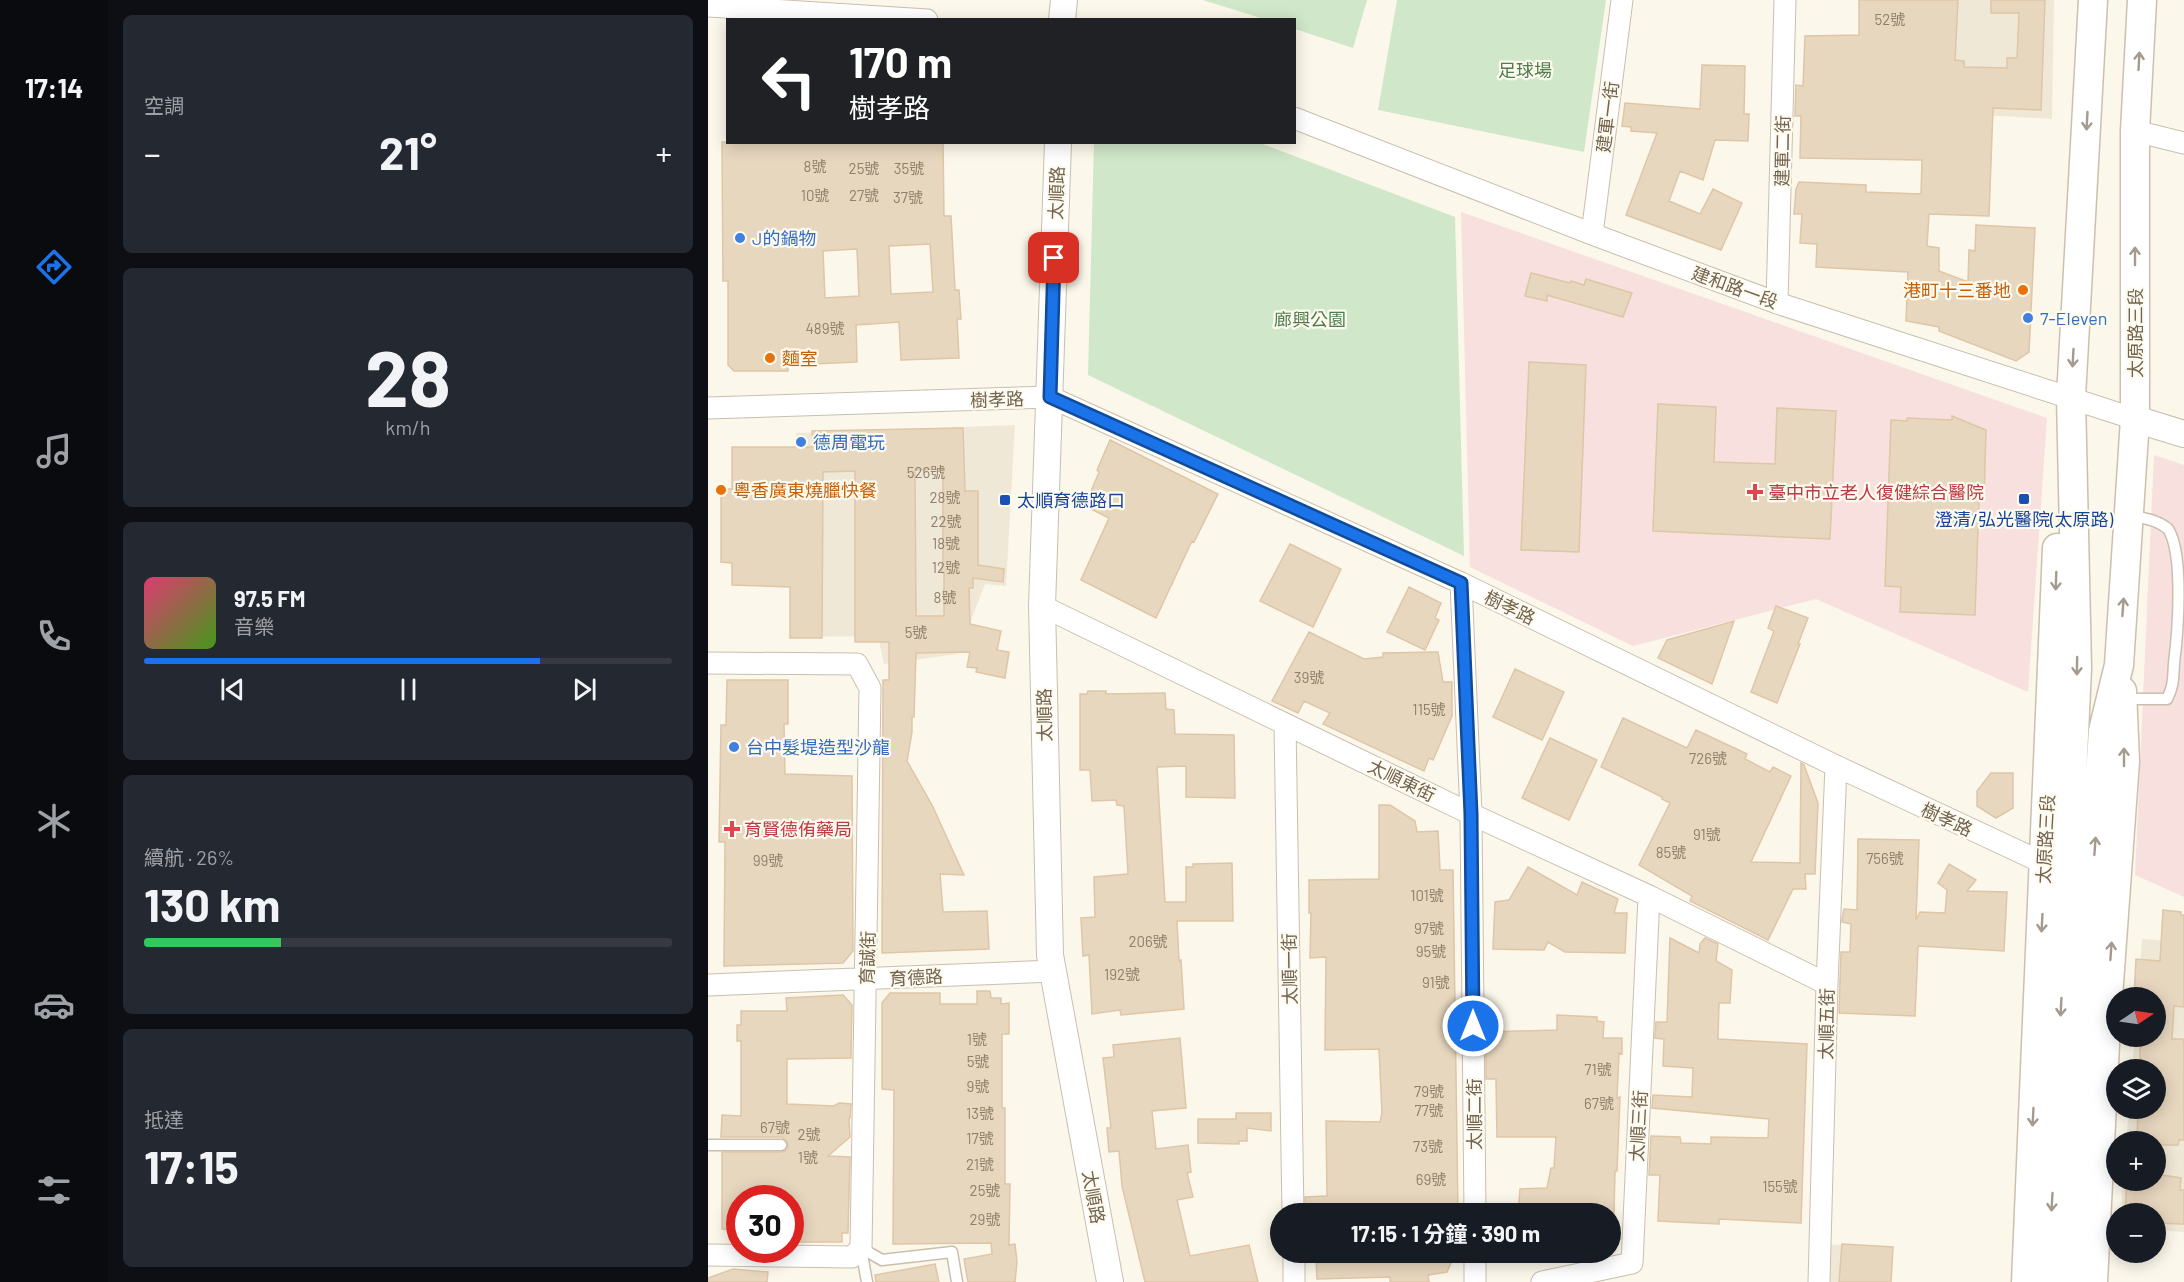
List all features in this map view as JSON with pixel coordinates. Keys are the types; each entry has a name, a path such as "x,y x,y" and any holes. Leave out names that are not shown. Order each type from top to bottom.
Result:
{"main road":[{"name":"太原路三段","path":"2071,1282 2080,874 2058,494 2062,444 2071,397 2093,0"},
{"name":"太原路三段","path":"2026,1282 2080,874 2103,731 2119,665 2135,419 2135,131 2142,0"},
{"name":"太原路三段","path":"2049,1282 2080,874 2125,761 2123,699 2119,665"},
{"name":"太原路三段","path":"2080,874 2106,1025 2093,1282"}],"street":[{"path":"1062,18 1064,0"},
{"name":"建軍一街","path":"1592,234 1622,0"},
{"name":"建軍二街","path":"1777,303 1785,0"},
{"path":"708,6 896,18"},
{"name":"建和路一段","path":"1296,119 1777,303 2184,434"},
{"path":"2135,131 2184,144"},
{"name":"太順路","path":"1058,144 1042,606 1050,955 1110,1282"},
{"name":"樹孝路","path":"708,408 1050,397 1461,583 1836,766 2080,874"},
{"name":"太順二街","path":"1461,583 1471,814 1475,1203"},
{"name":"太順東街","path":"1042,606 1471,814 1649,896 1827,984"},
{"name":"育誠街","path":"708,663 857,664 870,688 861,1248"},
{"name":"太順一街","path":"1285,724 1293,1203"},
{"name":"太順五街","path":"1819,1282 1827,984 1836,766"},
{"name":"太順三街","path":"1542,1282 1632,1263 1649,896"},
{"name":"育德路","path":"708,985 1053,970"},
{"path":"708,1255 852,1257 861,1248"},
{"path":"1294,1263 1294,1282"},
{"path":"1475,1263 1475,1282"}],"lane":[{"path":"2123,699 2167,699 2173,686 2183,603 2178,544 2169,529 2151,520 2129,515"},
{"path":"708,1145 781,1145"},
{"path":"861,1248 867,1282"},
{"path":"861,1248 882,1260 952,1252 957,1282"}],"shaded area":[{"path":"1914,0 2054,0 2052,119 1913,111"},
{"name":"臺中市立老人復健綜合醫院","path":"1461,212 2047,418 2028,692 1816,599 1633,646 1470,567"},
{"path":"1015,425 1006,586 985,584 958,654 884,664 878,636 797,637 796,433"},
{"path":"2154,455 2184,465 2184,897 2135,875"},
{"path":"2142,939 2184,942 2184,1232 2166,1231 2166,1203 2122,1203 2122,1191 2166,1191 2166,1131 2127,1131 2128,1119 2166,1119 2166,1059 2133,1059 2134,1047 2166,1047 2166,987 2139,987"},
{"path":"1823,1244 1893,1248 1891,1282 1822,1282"}],"green space":[{"path":"1203,0 1367,0 1353,48 1296,29 1296,18 1261,18"},
{"name":"足球場","path":"1397,0 1606,0 1584,152 1378,110"},
{"name":"廊興公園","path":"1094,144 1263,144 1455,217 1464,556 1088,375"}],"building":[{"path":"1859,0 1958,0 1955,60 1964,61 1964,67 2007,68 2007,58 2017,58 2019,13 1991,13 1991,0 2045,0 2041,110 1993,108 1989,216 1929,214 1927,246 1939,248 1939,271 1968,282 1969,250 1975,251 1976,225 2035,228 2029,352 2016,361 1939,331 1939,327 1906,321 1908,272 1816,267 1817,244 1800,243 1802,214 1794,214 1796,189 1799,182 1866,185 1866,192 1921,194 1922,160 1800,158 1801,116 1795,116 1796,85 1803,86 1805,36 1859,35"},
{"path":"1702,65 1745,66 1744,114 1749,114 1748,141 1715,140 1703,180 1680,171 1669,201 1700,214 1713,189 1742,203 1721,250 1626,215 1657,133 1631,131 1631,127 1622,126 1625,103 1700,109"},
{"path":"722,142 726,144 943,144 944,216 951,216 955,290 959,290 961,319 957,319 959,358 901,360 899,322 856,325 857,362 788,365 788,371 734,371 728,365 728,281 723,281","holes":["930,244 933,292 891,294 889,246","857,249 859,296 825,298 823,251"]},
{"path":"1531,273 1584,285 1586,279 1632,293 1623,317 1547,295 1547,301 1525,296"},
{"path":"1529,362 1586,365 1579,552 1521,550"},
{"path":"1658,404 1716,407 1714,462 1775,464 1777,408 1836,411 1830,539 1653,531"},
{"path":"1952,416 1986,430 1984,500 1979,499 1975,615 1900,612 1901,587 1885,586 1891,420 1907,421 1907,418 1952,420"},
{"path":"963,428 965,491 978,491 978,565 1004,569 1003,582 973,578 973,588 969,588 970,624 1001,631 997,650 1009,652 1005,678 976,672 977,668 967,667 970,652 916,653 914,717 912,717 907,761 932,805 964,875 940,874 943,912 987,911 989,949 882,953 883,680 889,680 889,642 855,642 855,471 823,472 822,638 790,638 790,587 732,585 732,563 721,562 721,489 732,489 732,447 813,447 812,431","holes":["943,469 941,572 944,573 944,616 916,616 915,470"]},
{"path":"1110,440 1218,494 1194,542 1192,541 1156,618 1081,580 1109,518 1085,506"},
{"path":"1290,544 1341,569 1313,627 1260,601"},
{"path":"1409,587 1441,603 1435,618 1439,620 1425,650 1387,632"},
{"path":"1776,606 1808,618 1777,703 1751,692 1774,631 1768,628"},
{"path":"1734,621 1712,684 1658,658 1667,640"},
{"path":"1309,632 1364,659 1383,657 1383,653 1438,652 1443,682 1452,682 1452,716 1433,760 1429,758 1424,771 1323,724 1330,713 1304,701 1298,713 1272,701"},
{"path":"1515,669 1564,692 1542,740 1493,717"},
{"path":"727,680 788,680 788,724 784,724 785,774 852,776 853,951 843,963 724,966 725,842 719,842 721,725 726,725"},
{"path":"1088,691 1106,691 1106,694 1165,693 1166,709 1174,710 1175,734 1234,735 1235,798 1186,797 1186,766 1157,767 1165,902 1186,902 1186,867 1193,867 1193,864 1232,863 1233,921 1177,921 1184,1009 1121,1015 1120,1010 1092,1014 1089,955 1083,956 1081,918 1095,917 1094,877 1128,874 1124,806 1117,805 1116,800 1092,801 1090,770 1080,770 1080,694 1087,694"},
{"path":"1623,718 1687,748 1696,730 1747,754 1745,759 1770,772 1773,767 1791,776 1751,862 1800,863 1801,763 1804,765 1818,803 1815,874 1805,874 1806,889 1793,889 1768,940 1690,901 1692,896 1639,865 1670,803 1601,767"},
{"path":"1550,738 1597,760 1569,820 1522,798"},
{"path":"1991,773 2013,773 2013,808 1996,818 1977,806 1977,791"},
{"path":"1379,805 1390,805 1415,821 1417,832 1438,831 1440,870 1453,870 1458,1203 1305,1203 1305,1197 1327,1196 1326,1121 1380,1122 1382,1113 1379,1049 1325,1050 1326,957 1310,958 1309,880 1379,879"},
{"path":"1858,839 1919,840 1916,920 1920,912 1945,913 1947,890 1938,883 1949,864 1976,880 1967,891 2007,892 2004,951 1918,946 1915,1016 1839,1013 1841,952 1850,952 1851,924 1842,922 1842,919 1844,909 1857,910"},
{"path":"1528,867 1577,895 1582,882 1618,899 1614,913 1627,913 1625,953 1565,952 1548,942 1544,950 1493,949 1495,902 1509,900"},
{"path":"2163,910 2181,912 2181,915 2184,915 2184,1007 2174,1006 2172,1039 2183,1039 2184,1043 2184,1140 2179,1140 2178,1145 2166,1145 2166,1131 2137,1131 2138,1119 2166,1119 2166,1059 2140,1059 2140,1047 2166,1047 2166,987 2135,987 2136,959 2160,961"},
{"path":"1670,938 1699,953 1700,944 1705,938 1718,944 1716,961 1732,970 1730,1003 1719,1003 1718,1039 1807,1044 1801,1223 1719,1219 1719,1224 1658,1221 1660,1175 1649,1175 1651,1136 1680,1137 1681,1143 1711,1144 1711,1137 1768,1138 1769,1119 1652,1108 1653,1095 1692,1097 1693,1068 1663,1066 1664,1039 1655,1038 1656,1022 1667,1022"},
{"path":"977,991 990,991 991,998 1001,998 1001,1004 1009,1003 1009,1034 1002,1034 1002,1108 1005,1108 1005,1184 1010,1184 1009,1245 1015,1244 1017,1262 1015,1282 968,1282 964,1259 992,1254 991,1243 893,1244 894,1090 882,1089 882,1003 890,993 940,993 940,1004 977,1004"},
{"path":"843,995 852,1005 851,1058 787,1059 787,1104 834,1106 839,1103 851,1104 850,1137 828,1156 850,1157 848,1233 842,1233 842,1242 804,1242 804,1185 726,1185 726,1229 722,1229 722,1152 781,1152 785,1151 788,1146 787,1141 781,1137 721,1137 722,1115 741,1116 741,1041 737,1041 737,1025 741,1025 741,1011 787,1011 786,998"},
{"path":"1557,1015 1597,1017 1597,1021 1604,1022 1603,1038 1622,1038 1622,1054 1619,1053 1617,1098 1620,1097 1614,1203 1519,1203 1520,1189 1547,1188 1551,1168 1554,1168 1556,1137 1497,1137 1496,1079 1486,1079 1486,1032 1557,1030"},
{"path":"1180,1038 1186,1108 1152,1111 1156,1149 1188,1145 1191,1172 1187,1173 1193,1197 1177,1200 1190,1256 1249,1245 1258,1282 1145,1282 1122,1186 1119,1151 1109,1152 1107,1128 1111,1128 1103,1058 1114,1057 1113,1045"},
{"path":"1236,1113 1271,1113 1271,1131 1247,1128 1247,1141 1239,1141 1239,1144 1198,1143 1198,1119 1236,1119"},
{"path":"2166,1176 2181,1178 2180,1190 2184,1190 2184,1224 2166,1223 2166,1203 2126,1203 2126,1191 2166,1191"},
{"path":"1842,1244 1893,1247 1891,1282 1839,1282"},
{"path":"1316,1263 1451,1263 1447,1272 1428,1275 1429,1282 1390,1282 1390,1277 1317,1279"},
{"path":"935,1264 939,1282 876,1282 875,1275"},
{"path":"733,1269 768,1272 767,1282 708,1282 708,1278"}],"place":[{"name":"J的鍋物","path":"740,238"},
{"name":"港町十三番地","path":"2023,290"},
{"name":"7-Eleven","path":"2028,318"},
{"name":"麵室","path":"770,358"},
{"name":"德周電玩","path":"801,442"},
{"name":"粵香廣東燒臘快餐","path":"721,490"},
{"name":"臺中市立老人復健綜合醫院","path":"1755,492"},
{"name":"澄清/弘光醫院(太原路)","path":"2024,499"},
{"name":"太順育德路口","path":"1005,500"},
{"name":"台中髮堤造型沙龍","path":"734,747"},
{"name":"育賢德侑藥局","path":"732,829"}],"route":[{"path":"1054,258 1050,397 1461,583 1471,814 1473,1026"}]}
